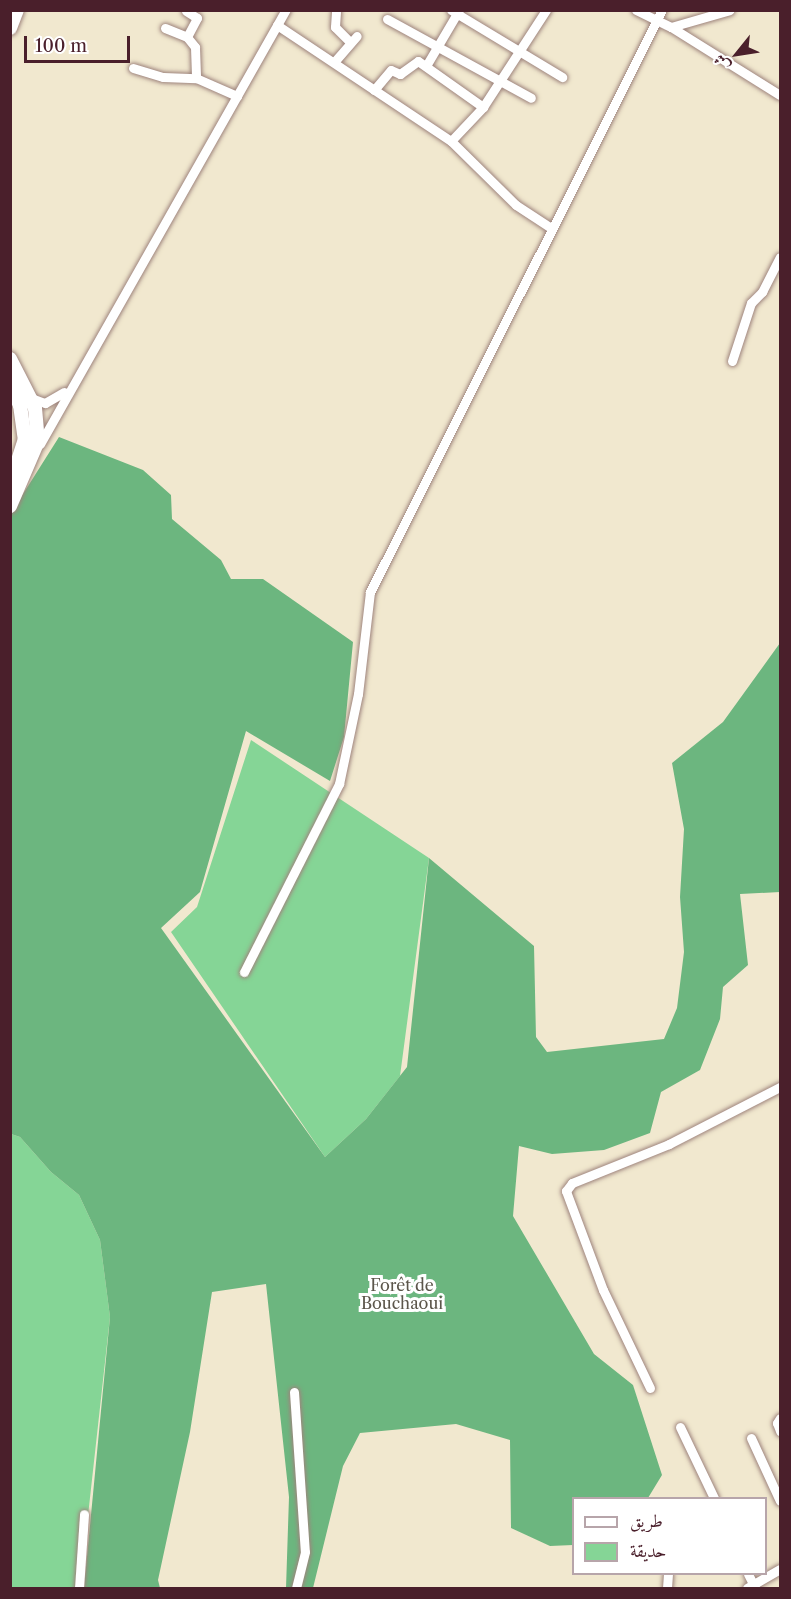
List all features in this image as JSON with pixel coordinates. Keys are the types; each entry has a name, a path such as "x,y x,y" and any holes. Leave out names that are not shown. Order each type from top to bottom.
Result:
{"highway":[{"path":"10,28 17,10"},
{"path":"10,359 32,398 38,423 36,452 10,506"},
{"path":"10,382 20,405 25,439 10,485"}],"street":[{"path":"186,10 197,18 187,37"},
{"path":"36,452 74,381 286,10"},
{"path":"451,141 483,107 546,10"},
{"path":"636,10 671,27 780,95"},
{"path":"244,972 339,783 358,694 370,592 662,10"},
{"path":"671,27 730,10"},
{"path":"335,61 353,39 335,27 336,12"},
{"path":"426,66 455,12 562,77"},
{"path":"387,19 531,98"},
{"path":"278,25 335,61 414,120 451,141 516,205 551,228"},
{"path":"165,28 187,37 195,47 196,78"},
{"path":"374,90 391,70 400,74 418,61 483,107"},
{"path":"134,68 164,77 196,78 237,96"},
{"path":"732,361 751,303 762,292 780,257"},
{"path":"32,398 41,404 55,401 74,381"},
{"path":"650,1388 603,1290 566,1191 572,1183 669,1144 780,1087"},
{"path":"294,1392 305,1552 296,1588"},
{"path":"780,1418 777,1423 780,1431"},
{"path":"680,1427 714,1497"},
{"path":"751,1438 780,1501"},
{"path":"80,1588 84,1514"},
{"path":"752,1587 780,1569"}],"green space":[{"name":"Forêt de Bouchaoui","path":"59,437 143,470 171,495 172,519 221,560 231,579 263,579 353,642 344,737 330,781 246,731 200,892 161,928 325,1157 366,1119 407,1067 429,858 534,946 536,1037 547,1052 664,1039 677,1008 684,952 680,897 684,829 672,763 723,722 780,643 780,892 740,894 748,965 723,987 720,1019 700,1070 661,1092 650,1133 604,1150 552,1154 519,1146 513,1216 594,1354 633,1385 662,1475 649,1497 572,1497 572,1545 550,1546 511,1528 510,1440 456,1424 360,1433 343,1466 313,1588 286,1588 289,1497 266,1284 212,1292 190,1432 158,1580 160,1588 84,1588 110,1317 100,1240 79,1195 51,1172 20,1137 11,1134 11,513"},
{"path":"251,740 429,858 400,1076 366,1119 325,1157 171,932 197,907"},
{"path":"11,1134 20,1137 51,1172 79,1195 100,1240 110,1317 80,1588 11,1588"}]}
